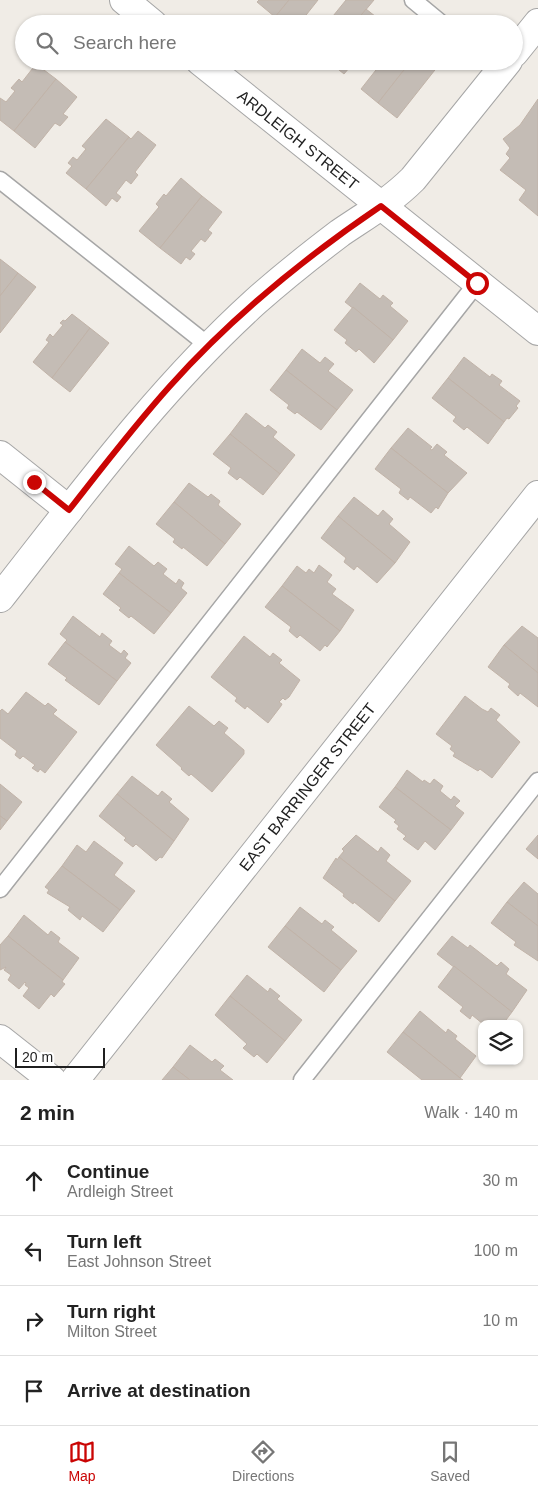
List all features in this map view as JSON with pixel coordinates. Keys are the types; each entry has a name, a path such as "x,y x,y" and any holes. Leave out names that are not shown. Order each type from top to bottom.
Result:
{"street":[{"path":"124,0 142,15"},
{"path":"523,40 538,23"},
{"name":"ARDLEIGH STREET","path":"211,70 538,331"},
{"path":"0,598 138,423 209,346 293,270 339,234 381,206 413,179 497,70"},
{"path":"0,455 69,510"},
{"name":"EAST BARRINGER STREET","path":"75,1080 538,494"},
{"path":"0,1039 52,1080"}],"lane":[{"path":"413,0 431,15"},
{"path":"0,180 209,346"},
{"path":"0,889 477,283"},
{"path":"302,1080 538,781"}],"building":[{"path":"259,0 289,0 277,15 273,15 257,2"},
{"path":"289,0 318,0 306,15 277,15"},
{"path":"346,0 374,0 362,15 334,15"},
{"path":"366,9 374,15 361,15"},
{"path":"31,70 44,70 56,79 14,131 0,120 0,98 6,102 15,91 11,88 19,79 22,82"},
{"path":"339,70 347,70 344,74"},
{"path":"376,70 404,70 378,103 361,89"},
{"path":"404,70 435,70 397,118 378,103"},
{"path":"56,79 77,97 63,114 68,117 60,126 55,123 35,148 14,131"},
{"path":"538,99 538,216 519,200 526,190 500,170 510,158 506,154 510,148 503,139 520,125"},
{"path":"106,119 129,137 86,189 66,173 72,166 68,163 73,157 77,160 86,149 82,146"},
{"path":"138,131 156,145 135,172 138,175 131,184 126,180 116,193 121,197 117,202 112,198 106,206 86,189 129,137 131,139"},
{"path":"181,178 202,196 160,248 139,231 159,207 156,204 164,194 166,196"},
{"path":"202,196 222,212 208,230 212,233 205,242 201,239 191,251 195,254 190,260 186,257 181,264 160,248"},
{"path":"0,259 18,273 0,296"},
{"path":"18,273 36,287 0,333 0,296"},
{"path":"360,283 380,299 383,295 393,303 390,306 408,321 393,340 345,302"},
{"path":"353,307 393,340 374,363 359,349 356,352 345,343 347,340 334,330"},
{"path":"72,314 90,328 52,378 33,362 49,342 46,340 50,334 53,337 63,325 60,323"},
{"path":"90,328 109,343 70,392 52,378"},
{"path":"302,349 320,363 325,357 334,364 328,371 353,390 337,410 286,370"},
{"path":"464,357 490,377 492,374 502,381 499,385 520,401 516,406 518,408 509,419 507,418 504,422 448,378"},
{"path":"286,370 337,410 321,430 297,412 295,414 287,408 289,405 270,390"},
{"path":"448,378 504,422 488,444 467,427 464,430 453,421 456,417 432,398"},
{"path":"246,413 265,428 268,425 277,432 273,437 295,455 280,474 230,434"},
{"path":"408,428 432,447 430,449 432,450 437,444 447,452 444,455 467,473 448,493 391,448"},
{"path":"230,434 280,474 263,495 240,477 237,480 228,473 231,468 213,454"},
{"path":"391,448 448,493 438,509 436,507 431,513 410,497 408,500 399,493 401,489 375,469"},
{"path":"189,483 208,497 211,494 220,501 218,505 241,524 225,544 174,502"},
{"path":"354,497 378,516 383,510 393,519 389,524 410,542 395,563 338,516"},
{"path":"174,502 225,544 207,566 183,547 182,549 173,542 175,539 156,524"},
{"path":"338,516 395,563 377,583 357,566 354,570 344,562 346,558 321,538"},
{"path":"129,546 154,566 158,562 167,569 163,574 176,584 179,579 184,583 181,588 187,593 171,613 119,573 122,569 115,564"},
{"path":"319,565 332,575 327,582 336,589 332,594 354,610 340,631 282,586 297,566 306,573 309,569 314,573"},
{"path":"119,573 171,613 154,634 131,616 129,618 119,610 121,608 103,594"},
{"path":"282,586 340,631 327,647 325,645 320,651 300,635 297,638 289,631 291,627 265,607"},
{"path":"73,616 100,637 102,633 112,641 109,645 121,654 124,650 128,654 125,658 131,663 117,681 65,642 67,640 60,634"},
{"path":"522,626 538,638 538,673 504,645"},
{"path":"244,636 270,657 273,653 282,660 279,663 300,680 289,697 285,700 283,698 279,702 282,704 281,706 268,723 247,706 245,709 235,701 237,698 211,677"},
{"path":"65,642 117,681 99,705 65,680 67,678 48,664"},
{"path":"504,645 538,673 538,707 520,693 518,696 508,687 510,684 488,667"},
{"path":"26,692 45,706 48,703 57,710 53,714 77,732 45,773 40,769 38,772 32,768 35,765 23,756 20,759 15,755 17,751 0,738 0,711 2,709 8,714"},
{"path":"465,696 482,709 488,712 491,708 500,715 496,720 520,742 492,778 480,769 478,771 453,756 455,753 450,749 452,746 436,734"},
{"path":"189,706 214,726 219,721 228,728 224,733 244,750 244,754 212,792 191,774 189,776 156,745"},
{"path":"407,770 423,782 424,780 430,784 434,779 443,786 440,791 451,800 454,796 460,801 455,806 464,813 451,830 395,787"},
{"path":"132,776 158,796 162,791 172,799 169,802 189,819 174,841 117,794"},
{"path":"0,784 22,802 7,821 0,816"},
{"path":"395,787 451,830 435,850 425,841 418,850 403,839 406,836 397,829 399,826 394,822 396,820 379,807"},
{"path":"117,794 174,841 162,858 160,857 156,861 136,844 133,847 124,840 126,838 99,816"},
{"path":"0,816 7,821 0,830"},
{"path":"356,835 378,852 381,847 390,855 386,861 411,881 395,901 339,857 344,851 342,849"},
{"path":"538,835 538,859 526,849"},
{"path":"94,841 123,863 114,875 135,891 120,910 62,866 77,845 86,852"},
{"path":"339,857 395,901 379,922 354,902 353,904 343,896 344,894 323,878 336,858 337,860"},
{"path":"62,866 120,910 103,932 82,916 80,920 68,910 70,907 47,893 49,890 45,887"},
{"path":"524,882 538,894 538,926 507,902"},
{"path":"507,902 538,926 538,961 514,945 516,942 491,923"},
{"path":"300,907 322,924 325,920 334,927 331,930 357,951 341,970 285,926"},
{"path":"24,915 48,935 51,931 60,938 58,942 79,958 63,980 8,936"},
{"path":"285,926 341,970 324,992 268,947"},
{"path":"8,936 63,980 62,982 65,984 54,997 51,994 39,1009 23,996 29,988 25,985 25,982 19,989 8,980 11,975 4,970 6,967 0,970 0,945"},
{"path":"452,936 468,948 470,945 497,966 501,962 509,969 506,974 527,990 512,1012 437,954"},
{"path":"454,966 512,1012 506,1020 478,1020 472,1015 470,1019 460,1011 463,1007 438,987"},
{"path":"247,975 268,992 270,988 280,996 277,999 302,1020 285,1041 230,996"},
{"path":"230,996 285,1041 267,1063 257,1054 254,1057 243,1048 247,1044 215,1015"},
{"path":"420,1011 446,1033 448,1029 457,1036 455,1039 476,1056 460,1078 403,1032"},
{"path":"403,1032 463,1080 422,1080 387,1052"},
{"path":"190,1045 212,1062 215,1059 224,1066 220,1070 233,1080 190,1080 173,1067"},
{"path":"173,1067 190,1080 162,1080"}],"route":[{"path":"34,482 69,510 132,430 209,346 255,302 293,270 339,234 381,206 477,283"}]}
